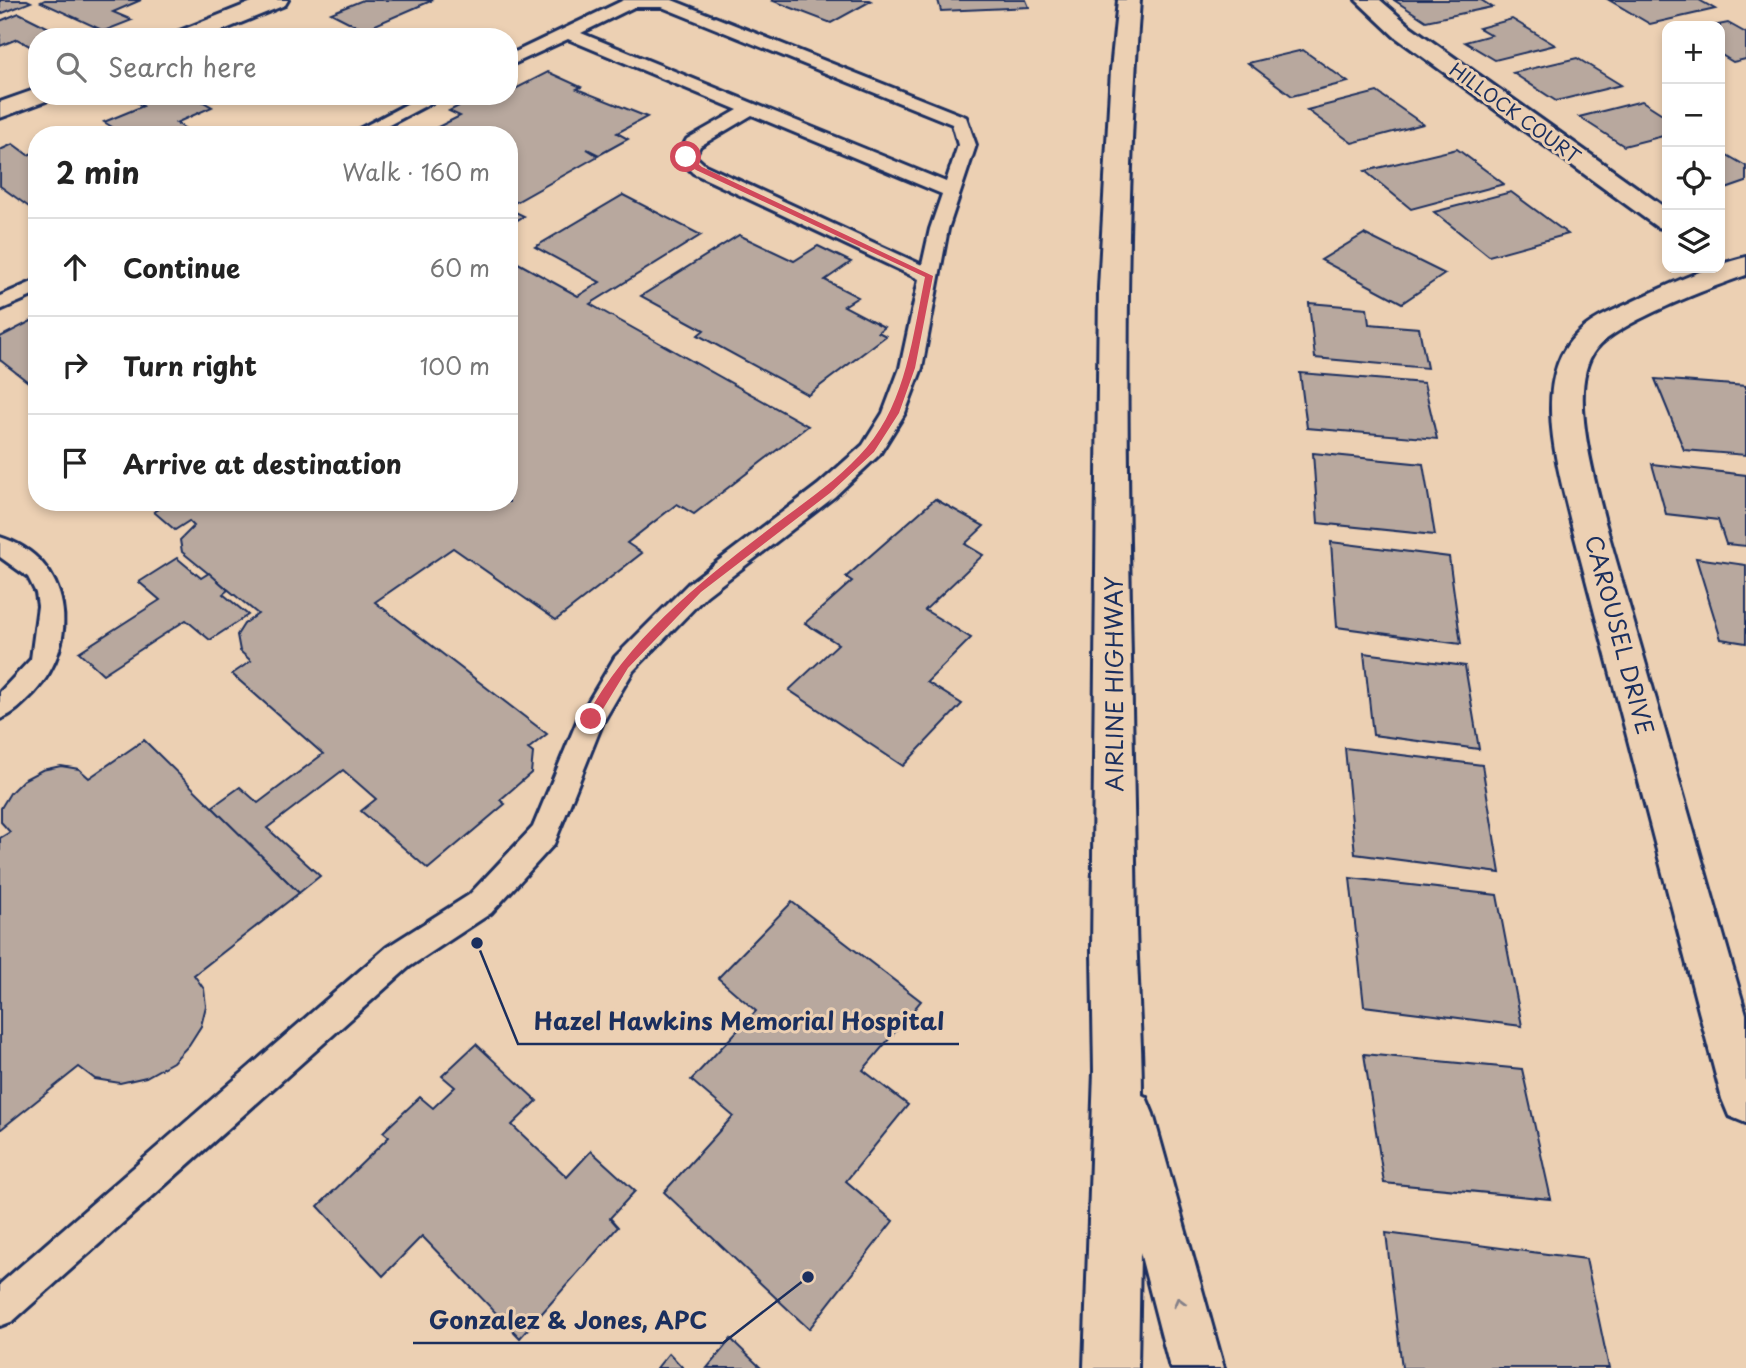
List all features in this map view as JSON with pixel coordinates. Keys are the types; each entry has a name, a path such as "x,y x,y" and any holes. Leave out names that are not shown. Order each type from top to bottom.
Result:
{"main road":[{"path":"207,28 277,0"},
{"name":"AIRLINE HIGHWAY","path":"1112,1355 1118,1071 1114,952 1114,288 1123,70 1129,0"},
{"name":"HILLOCK COURT","path":"1367,0 1402,31 1662,217"},
{"path":"0,111 28,100"},
{"name":"CAROUSEL DRIVE","path":"1737,267 1681,290 1595,334 1580,349 1572,368 1568,387 1568,411 1572,449 1588,522 1746,1099"},
{"path":"1118,1071 1197,1368"}],"lane":[{"path":"0,1308 398,957 480,904 544,835 591,719 624,664 697,590 826,491 871,450 894,413 911,368 939,229 967,145 960,121 664,2 635,1 518,57"},
{"path":"568,33 951,191"},
{"path":"374,126 418,105"},
{"path":"751,109 693,143 686,157 699,169 929,276"},
{"path":"0,304 28,290"},
{"path":"0,546 22,556 33,565 48,589 53,617 42,663 0,708"}],"building":[{"path":"0,0 27,0 31,2 0,14"},
{"path":"141,0 113,12 132,20 112,28 97,28 41,2"},
{"path":"363,0 433,0 369,28 360,28 331,13"},
{"path":"771,0 869,0 871,1 831,23"},
{"path":"938,0 1026,0 1029,7 941,11"},
{"path":"1394,0 1481,0 1492,7 1426,21"},
{"path":"1609,0 1699,0 1715,9 1662,21 1650,24"},
{"path":"19,13 49,28 28,28 28,45 17,39 0,46 0,21"},
{"path":"1512,19 1555,45 1495,60 1465,42 1491,35 1479,28"},
{"path":"1725,24 1746,33 1746,59 1733,62 1725,57"},
{"path":"1303,50 1348,82 1292,96 1248,63"},
{"path":"1577,58 1621,85 1556,101 1513,73"},
{"path":"548,72 581,87 577,89 647,117 617,133 628,139 599,155 587,149 598,156 518,201 518,126 440,126 460,116 449,111 461,105 518,105 518,87"},
{"path":"1377,92 1423,124 1352,143 1307,110"},
{"path":"1642,101 1662,114 1662,136 1624,146 1579,117"},
{"path":"143,106 212,107 176,123 181,126 110,126 104,122"},
{"path":"13,144 28,155 28,206 0,186 0,150"},
{"path":"1457,149 1504,184 1411,209 1365,171"},
{"path":"1725,154 1746,166 1746,182 1725,189"},
{"path":"1511,192 1568,234 1489,256 1434,212"},
{"path":"623,195 701,235 590,304 808,426 694,514 677,504 627,543 642,553 556,620 453,548 375,602 547,734 528,749 533,753 531,773 500,800 505,804 428,869 361,811 376,799 343,770 267,828 320,876 299,893 212,807 240,787 258,803 323,754 232,674 251,661 240,651 237,635 244,624 258,614 182,552 180,540 194,526 189,521 175,530 154,512 518,511 518,263 578,296 600,282 535,247"},
{"path":"1364,234 1445,274 1402,303 1321,260"},
{"path":"739,235 794,261 818,246 851,262 825,280 858,297 844,306 884,327 878,332 886,336 808,395 698,335 704,330 641,296"},
{"path":"1309,303 1367,308 1369,324 1419,328 1427,368 1315,358"},
{"path":"28,323 28,382 0,360 0,337"},
{"path":"1300,373 1424,383 1437,439 1307,428"},
{"path":"1655,379 1746,386 1746,455 1684,450"},
{"path":"1313,453 1423,464 1435,535 1318,523"},
{"path":"1652,464 1746,475 1746,546 1726,544 1718,520 1666,514"},
{"path":"935,499 984,526 965,544 983,555 925,610 971,638 927,682 962,704 903,766 789,690 838,644 805,623 852,581 846,577"},
{"path":"1331,542 1449,557 1461,644 1337,627"},
{"path":"177,558 201,578 209,573 228,590 223,594 248,615 210,640 186,620 103,674 79,652 160,600 139,582"},
{"path":"1696,558 1746,565 1746,643 1721,639"},
{"path":"1364,653 1465,666 1479,749 1373,735"},
{"path":"144,740 299,893 194,975 204,989 206,1006 201,1026 189,1045 173,1062 146,1077 120,1083 95,1079 79,1067 0,1130 0,838 10,832 1,822 1,808 10,793 23,780 42,770 61,766 79,769 89,778"},
{"path":"1345,748 1482,765 1500,873 1355,854"},
{"path":"1350,878 1497,895 1522,1026 1364,1006"},
{"path":"792,902 921,1001 863,1070 908,1105 846,1181 893,1221 809,1329 664,1192 733,1116 691,1080 756,1011 718,978"},
{"path":"476,1044 537,1101 512,1125 567,1177 591,1151 635,1191 610,1218 618,1227 520,1338 422,1236 383,1276 318,1206 389,1137 383,1132 420,1097 433,1108 455,1087 442,1076"},
{"path":"1364,1054 1522,1069 1551,1199 1384,1183"},
{"path":"1386,1233 1586,1259 1609,1368 1402,1368"},
{"path":"731,1339 761,1368 707,1368"},
{"path":"669,1353 683,1368 657,1368"}],"place":[{"name":"Hazel Hawkins Memorial Hospital","path":"477,943"},
{"name":"Gonzalez & Jones, APC","path":"808,1277"}],"route":[{"path":"591,719 624,664 697,590 826,491 871,450 894,413 911,368 929,276 699,169 686,157"}]}
